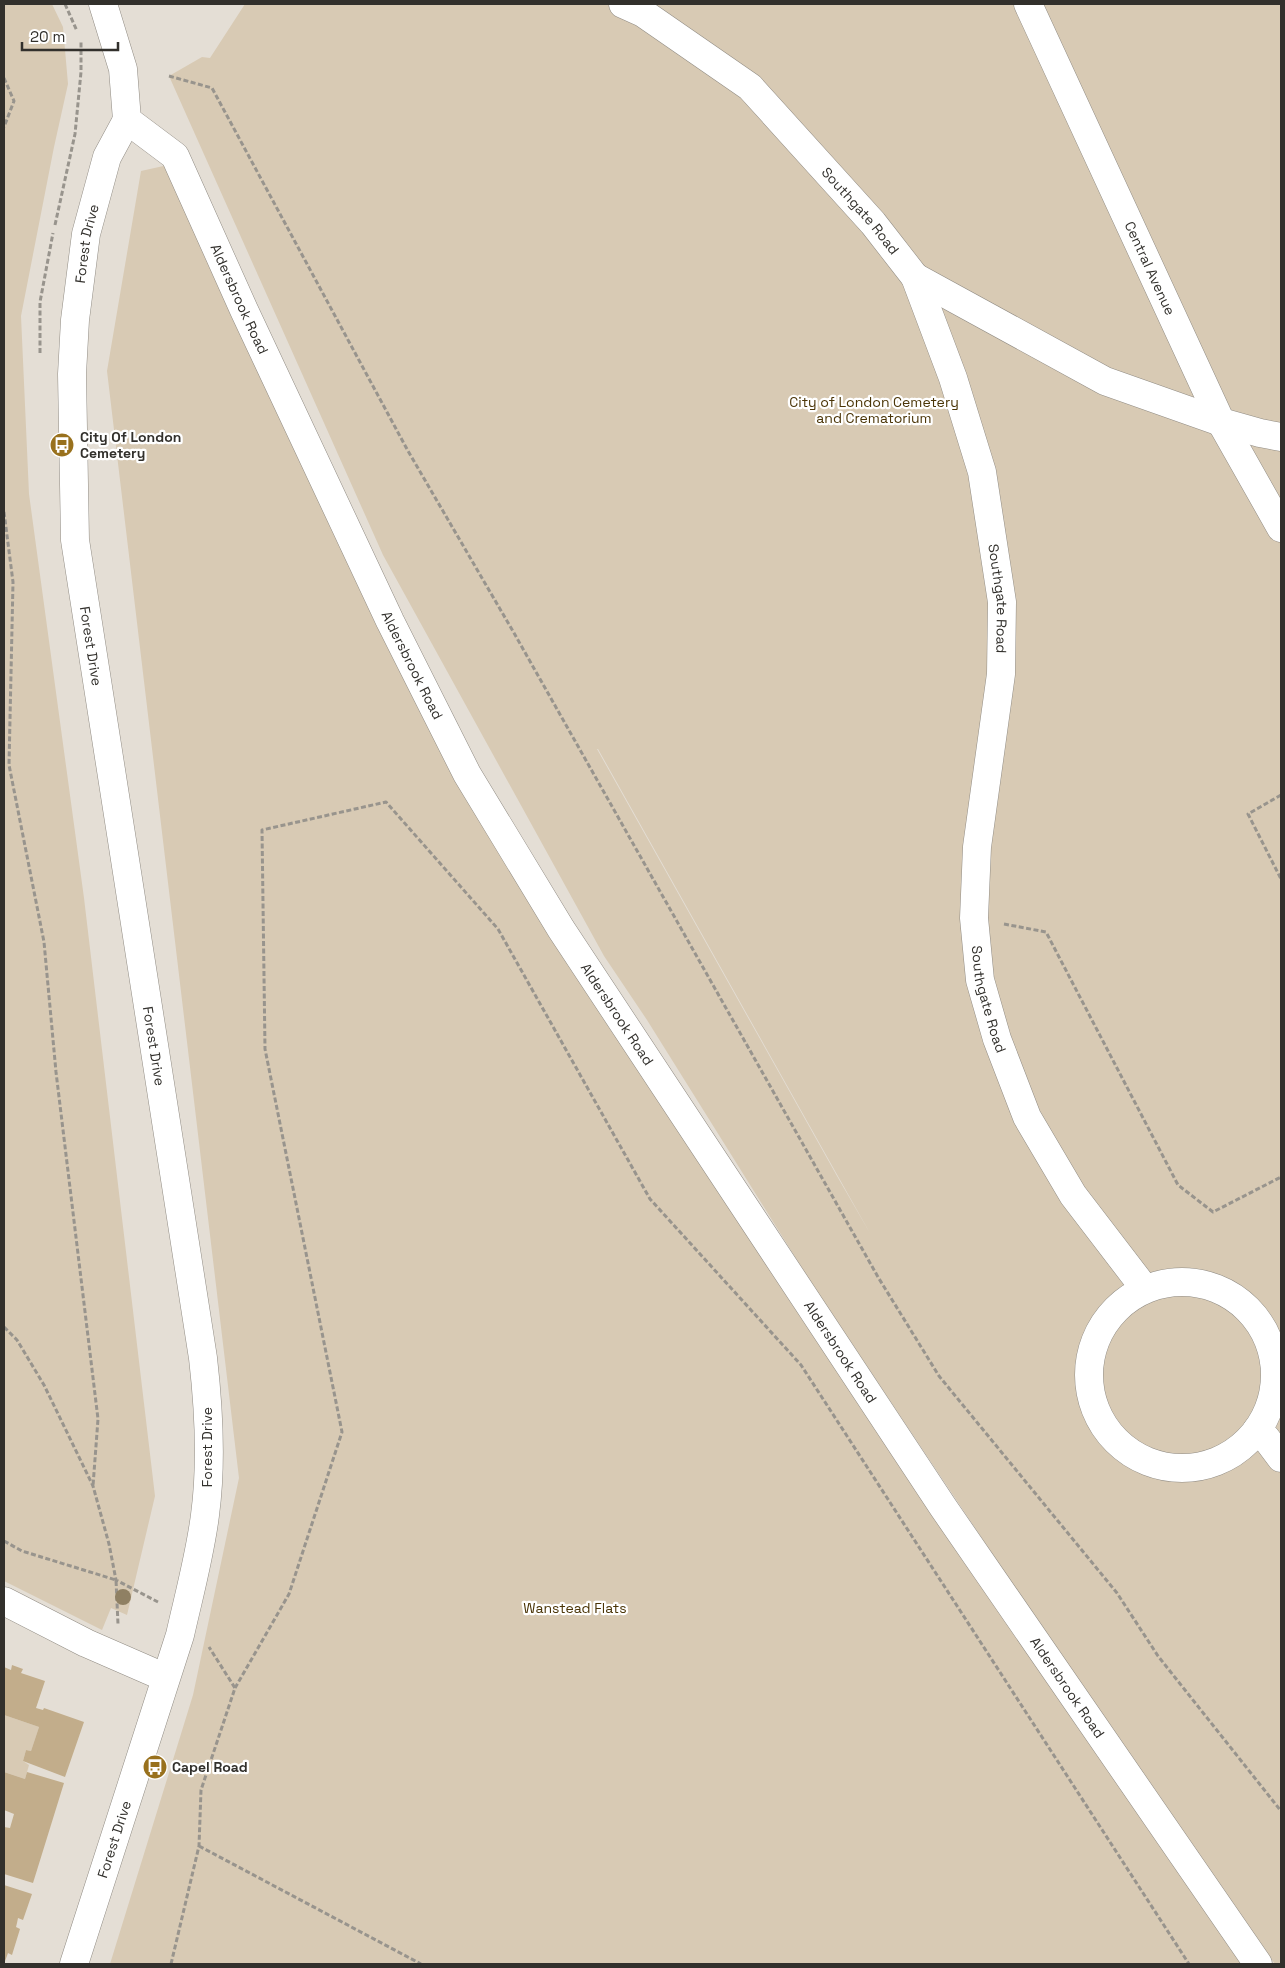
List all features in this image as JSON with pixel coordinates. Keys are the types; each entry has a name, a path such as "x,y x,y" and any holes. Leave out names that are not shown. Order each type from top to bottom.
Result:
{"main road":[{"path":"103,4 123,69 127,120"},
{"name":"Southgate Road","path":"623,4 643,13 750,88 873,222 914,277 953,378 982,472 1002,602 1001,674 977,847 974,918 980,980 997,1039 1027,1117 1073,1195 1145,1289"},
{"name":"Central Avenue","path":"1028,4 1221,422 1281,528"},
{"name":"Forest Drive","path":"74,1964 164,1677 180,1634 205,1515 209,1471 208,1398 200,1338 75,540 72,374 74,320 86,234 107,156 127,120"},
{"name":"Aldersbrook Road","path":"127,120 175,156 390,621 466,774 556,921 943,1507 1258,1964"},
{"path":"914,277 1105,381 1221,422 1281,437"},
{"path":"1171,1282 1198,1283 1224,1292 1272,1323 1270,1344 1278,1377 1267,1414 1257,1430 1237,1450 1212,1463 1184,1468 1156,1464 1138,1456 1130,1452 1109,1433 1095,1408 1089,1380 1091,1352 1102,1326 1121,1304 1145,1289 1171,1282"},
{"path":"1257,1430 1266,1438 1281,1458"},
{"path":"4,1601 86,1643 164,1677"}],"path":[{"path":"65,4 80,39 81,72 78,105"},
{"path":"169,76 212,88 408,451 514,633 878,1277 934,1368 1117,1593 1158,1656 1281,1811"},
{"path":"4,78 14,101 4,127"},
{"path":"4,512 13,582 10,765 44,942 56,1072 98,1419 93,1486"},
{"path":"1281,795 1248,814 1281,879"},
{"path":"171,1964 200,1846 201,1790 235,1688 290,1594 342,1432 265,1049 262,830 386,802 498,929 650,1199 801,1365 1189,1964"},
{"path":"974,918 1046,932 1178,1186 1213,1212 1281,1177"},
{"path":"4,1327 17,1340 44,1385 93,1486 109,1544 116,1580 118,1628"},
{"path":"4,1541 22,1551 116,1580 160,1603"},
{"path":"203,1646 209,1647 235,1688"},
{"path":"200,1846 421,1964"}],"green space":[{"path":"4,4 52,4 63,27 68,84 21,316 29,494 84,898 155,1496 127,1615 111,1608 102,1630 4,1581"},
{"name":"City of London Cemetery and Crematorium","path":"245,4 1281,4 1281,1964 1275,1964 1062,1658 812,1284 647,1020 604,956 383,555 169,76 202,57 210,58","holes":["597,749 598,749 871,1235"]},
{"name":"Wanstead Flats","path":"168,165 437,745 573,969 1241,1964 110,1964 193,1695 239,1478 107,371 141,171"},
{"path":"4,1715 39,1727 31,1751 26,1750 23,1761 29,1765 25,1779 4,1772"}],"building":[{"path":"12,1665 23,1669 21,1673 45,1681 36,1708 43,1710 44,1708 84,1722 65,1777 23,1761 26,1750 31,1751 39,1727 4,1715 4,1667 11,1670"},
{"path":"4,1772 25,1779 27,1772 64,1783 33,1883 4,1874 4,1827 10,1828 14,1814 4,1810"},
{"path":"4,1885 32,1894 23,1920 18,1918 16,1927 20,1929 12,1955 8,1953 4,1964"}],"place":[{"name":"City Of London Cemetery","path":"62,445"},
{"name":"Capel Road","path":"155,1767"}]}
